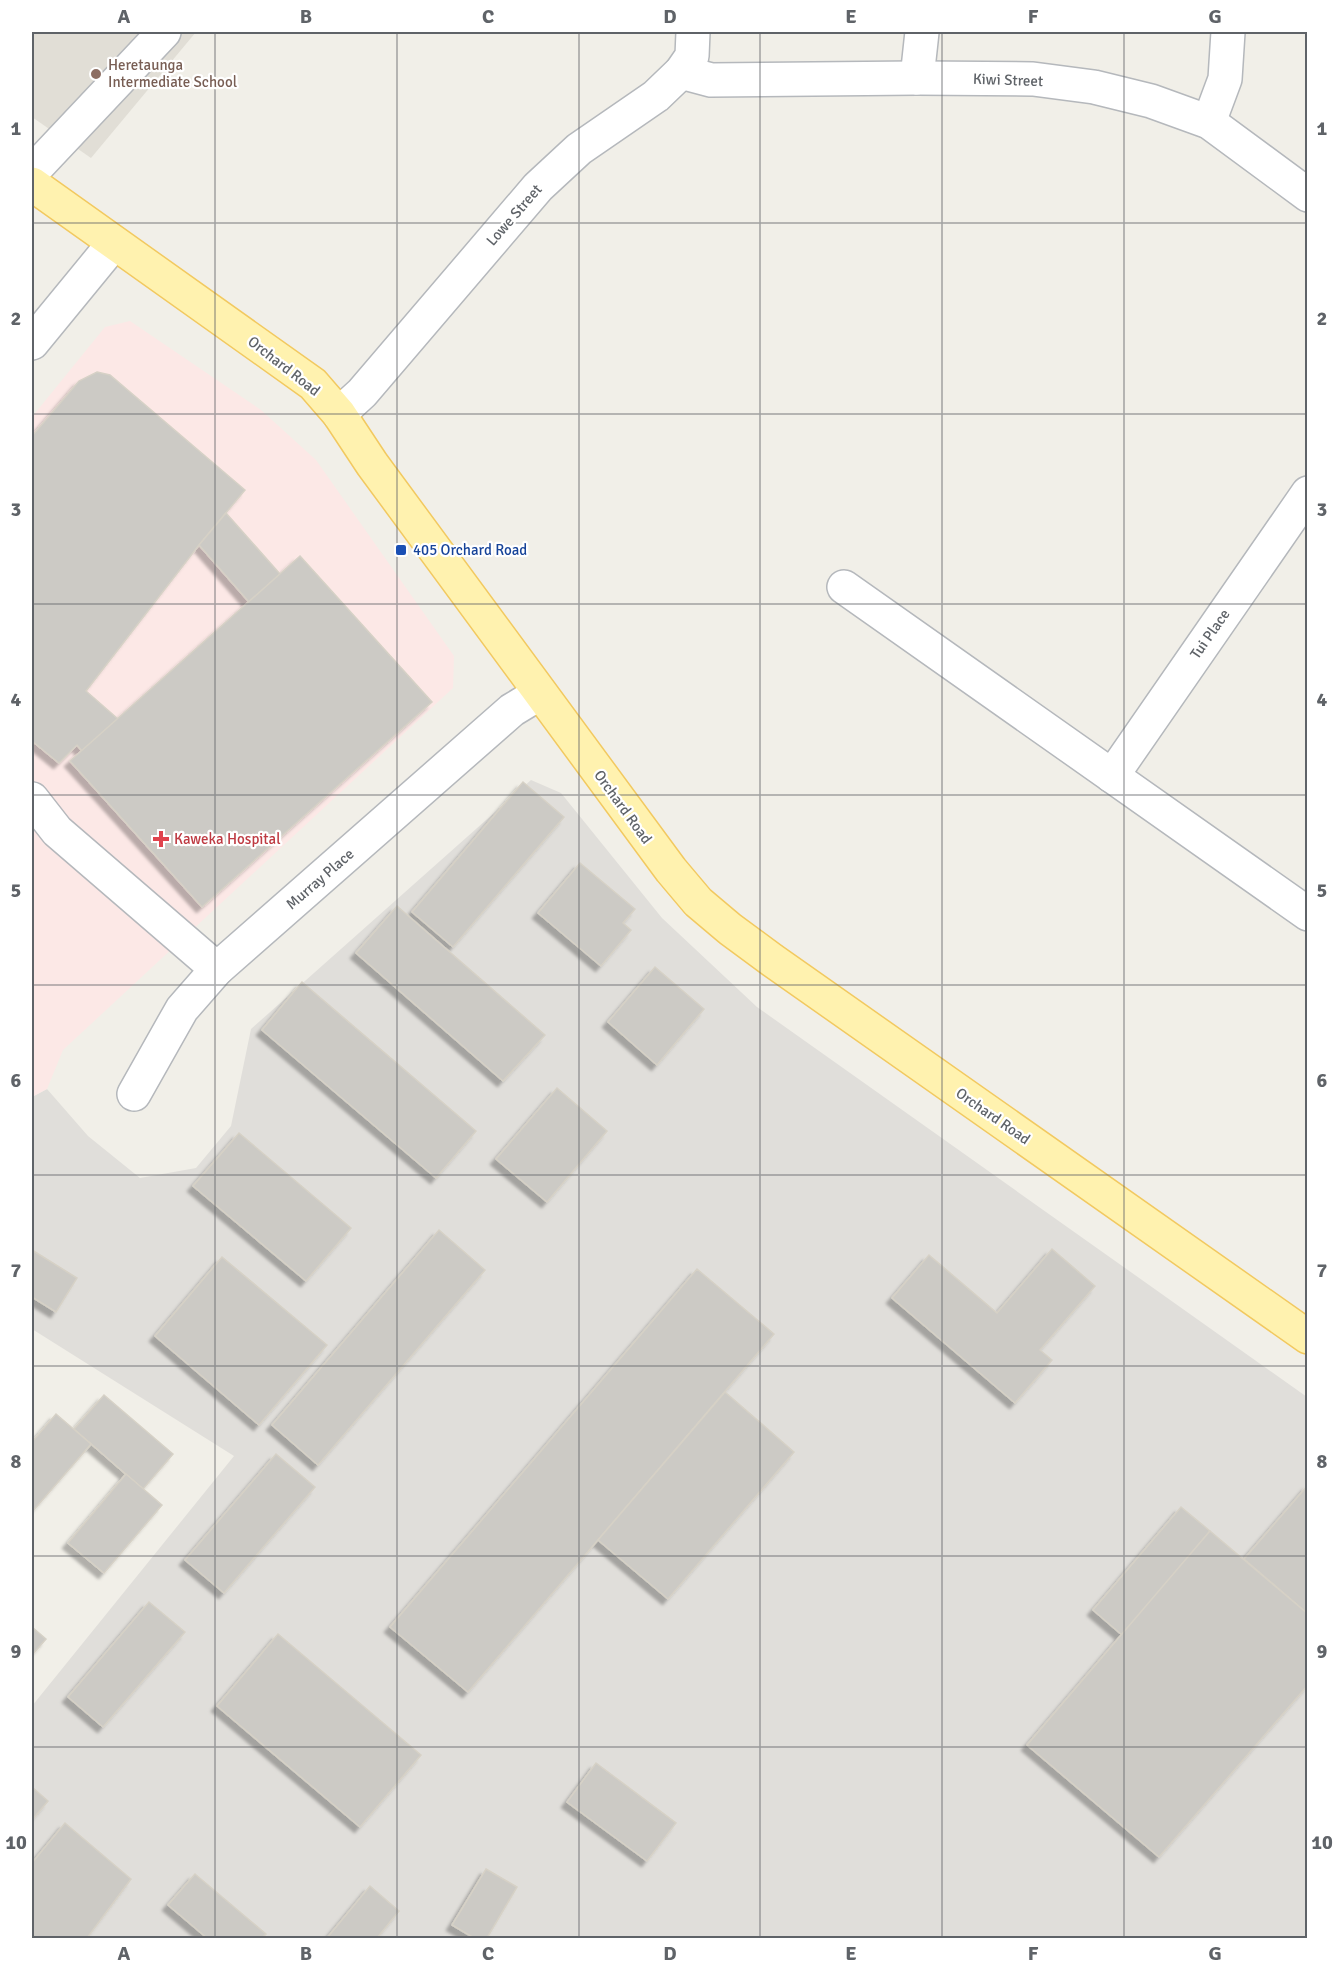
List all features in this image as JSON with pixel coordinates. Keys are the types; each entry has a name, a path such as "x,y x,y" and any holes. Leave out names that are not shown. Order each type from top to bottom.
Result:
{"main road":[{"name":"Orchard Road","path":"32,184 305,379 339,414 372,464 670,870 698,902 730,929 1308,1337"}],"street":[{"path":"32,172 164,32"},
{"name":"Lowe Street","path":"339,414 362,393 538,187 579,149 656,96 681,72 692,56 693,32"},
{"path":"917,78 922,32"},
{"path":"1209,122 1225,79 1228,32"},
{"name":"Kiwi Street","path":"681,72 711,80 1033,79 1094,87 1151,101 1209,122 1308,195"},
{"path":"32,343 114,243"},
{"name":"Tui Place","path":"1112,776 1308,493"},
{"path":"844,587 1308,914"},
{"name":"Murray Place","path":"134,1094 182,1009 217,969 512,710 540,693"},
{"path":"32,799 57,831 217,969"}],"shaded area":[{"name":"Heretaunga Intermediate School","path":"32,32 196,32 91,158 32,117"},
{"name":"Kaweka Hospital","path":"130,321 261,410 316,460 454,656 453,688 63,1050 47,1089 32,1097 32,417 105,327"},
{"path":"531,780 561,793 662,918 757,1007 1307,1397 1307,1938 32,1938 32,1706 234,1456 32,1329 32,1097 47,1089 88,1136 140,1178 196,1168 231,1126 251,1029"}],"building":[{"path":"97,372 110,375 245,490 199,545 86,691 118,719 82,751 77,745 59,763 32,741 32,436 79,381"},
{"path":"226,513 280,574 249,602 199,545"},
{"path":"300,556 432,702 202,907 70,761"},
{"path":"523,782 564,817 453,947 412,912"},
{"path":"580,863 635,909 623,923 631,930 601,966 538,913"},
{"path":"397,906 545,1035 503,1081 356,953"},
{"path":"655,967 704,1009 657,1065 608,1022"},
{"path":"302,982 476,1131 436,1178 262,1030"},
{"path":"557,1088 607,1131 547,1202 496,1159"},
{"path":"239,1133 351,1228 306,1281 193,1186"},
{"path":"439,1230 485,1270 318,1465 272,1425"},
{"path":"1052,1249 1095,1286 1040,1350 1052,1360 1015,1403 892,1298 929,1255 997,1313"},
{"path":"32,1250 77,1278 56,1312 32,1297"},
{"path":"222,1257 327,1345 259,1425 155,1336"},
{"path":"697,1269 774,1334 468,1692 390,1627"},
{"path":"725,1392 794,1452 668,1599 598,1540"},
{"path":"104,1395 173,1454 143,1489 74,1429"},
{"path":"56,1414 91,1444 32,1512 32,1442"},
{"path":"276,1454 315,1487 224,1593 185,1560"},
{"path":"126,1474 162,1505 104,1573 68,1543"},
{"path":"1308,1485 1308,1614 1244,1559"},
{"path":"1181,1507 1210,1531 1122,1635 1093,1610"},
{"path":"1210,1531 1308,1614 1308,1685 1159,1857 1027,1745"},
{"path":"149,1602 185,1632 103,1727 68,1697"},
{"path":"32,1627 46,1639 32,1655"},
{"path":"278,1634 421,1755 360,1827 217,1706"},
{"path":"596,1763 676,1823 647,1861 567,1802"},
{"path":"32,1787 48,1801 32,1820"},
{"path":"65,1823 131,1879 87,1938 32,1938 32,1863"},
{"path":"486,1869 517,1887 487,1938 474,1938 452,1925"},
{"path":"195,1874 266,1934 262,1938 207,1938 168,1905"},
{"path":"370,1886 399,1911 377,1938 327,1938"}],"place":[{"name":"Heretaunga Intermediate School","path":"96,74"},
{"name":"405 Orchard Road","path":"401,550"},
{"name":"Kaweka Hospital","path":"161,839"}]}
